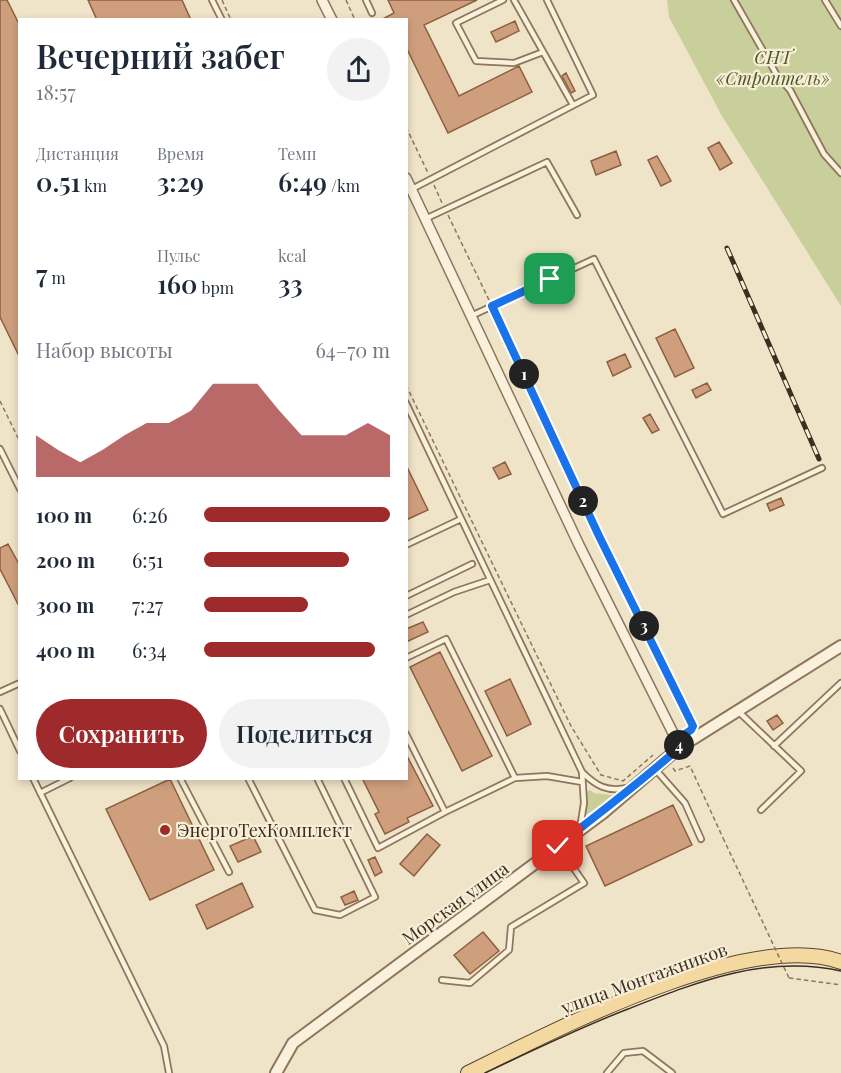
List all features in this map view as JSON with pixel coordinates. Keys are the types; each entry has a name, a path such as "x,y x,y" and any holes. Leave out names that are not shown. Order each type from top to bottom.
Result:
{"main road":[{"name":"улица Монтажников","path":"468,1073 572,1022 696,974 753,958 804,955 841,962"}],"street":[{"path":"322,0 331,18"},
{"path":"408,182 470,316 678,744"},
{"name":"Морская улица","path":"277,1070 292,1043 558,846 634,787 665,760 678,744 739,712 841,646"}],"lane":[{"path":"212,0 221,18"},
{"path":"366,0 372,13"},
{"path":"504,0 456,23 476,61 514,63 543,52"},
{"path":"514,0 573,105"},
{"path":"412,189 593,95 547,0"},
{"path":"734,0 778,77 790,90 824,154 841,173"},
{"path":"825,0 841,26"},
{"path":"425,219 547,162 577,215"},
{"path":"470,316 594,259 723,514 822,468"},
{"path":"408,407 582,772 598,787 615,790 634,787"},
{"path":"0,450 18,485"},
{"path":"408,544 461,519"},
{"path":"408,595 472,564"},
{"path":"408,614 454,592 490,580"},
{"path":"408,657 446,639 515,778"},
{"path":"774,746 841,683"},
{"path":"0,692 18,684"},
{"path":"0,709 18,747"},
{"path":"739,712 801,771 761,810"},
{"path":"408,738 445,812"},
{"path":"655,769 685,803 701,839"},
{"path":"580,828 584,803 582,772"},
{"path":"345,780 378,848 515,778 547,776 582,782"},
{"path":"34,780 164,1046 169,1073"},
{"path":"40,793 66,780"},
{"path":"181,780 230,872"},
{"path":"249,780 315,910 340,915 375,897 318,780"},
{"path":"442,980 470,983 509,950 511,927 584,883 558,846"},
{"path":"607,1073 624,1053 643,1051 672,1073"}],"path":[{"path":"222,0 230,18"},
{"path":"346,0 354,18"},
{"path":"408,132 599,536 693,726 678,744"},
{"path":"408,389 571,726 598,771 606,778 623,781 652,756 658,754 675,771 690,766 789,978 841,985"},
{"path":"0,401 18,438"}],"green space":[{"name":"СНТ «Строитель»","path":"667,0 841,0 841,306 722,116 669,17"},
{"path":"587,791 594,793 612,795 612,797 586,815"}],"building":[{"path":"0,0 7,0 18,22 18,354 0,317"},
{"path":"88,0 182,0 190,18 96,18"},
{"path":"388,0 477,0 424,25 459,96 519,66 532,92 448,133 408,51 408,18 385,18 394,13"},
{"path":"515,21 519,31 496,42 491,32"},
{"path":"566,73 575,91 571,93 562,76"},
{"path":"719,142 732,163 720,170 708,148"},
{"path":"616,151 621,165 596,175 591,161"},
{"path":"657,156 671,181 661,186 648,160"},
{"path":"675,329 694,368 675,377 656,338"},
{"path":"625,354 631,367 613,376 607,362"},
{"path":"707,383 711,390 696,398 692,390"},
{"path":"650,414 659,430 652,433 643,418"},
{"path":"505,462 511,474 499,479 493,468"},
{"path":"408,469 428,510 408,519"},
{"path":"781,498 784,505 770,511 767,504"},
{"path":"8,544 18,562 18,604 0,569 0,548"},
{"path":"423,622 428,632 408,641 408,628"},
{"path":"440,652 492,756 462,771 410,667"},
{"path":"510,679 531,724 507,736 485,691"},
{"path":"777,715 783,723 773,730 767,721"},
{"path":"408,758 433,806 407,818 409,822 385,834 375,814 379,812 363,780 408,780"},
{"path":"170,780 214,870 150,900 106,809"},
{"path":"673,805 692,845 605,886 586,846"},
{"path":"427,834 440,845 414,876 400,864"},
{"path":"253,836 261,852 238,862 230,846"},
{"path":"375,857 382,872 375,876 368,860"},
{"path":"242,883 253,907 207,929 196,905"},
{"path":"354,891 358,900 345,905 341,897"},
{"path":"483,932 499,951 470,974 454,955"}],"tram line":[{"path":"485,1073 592,1024 680,989 732,973 786,966 841,971"}],"railway":[{"path":"727,248 819,459"}],"place":[{"name":"ЭнергоТехКомплект","path":"165,830"}],"route":[{"path":"550,279 492,306 599,536 693,726 691,730 676,740 680,747 603,813 558,846"}]}
